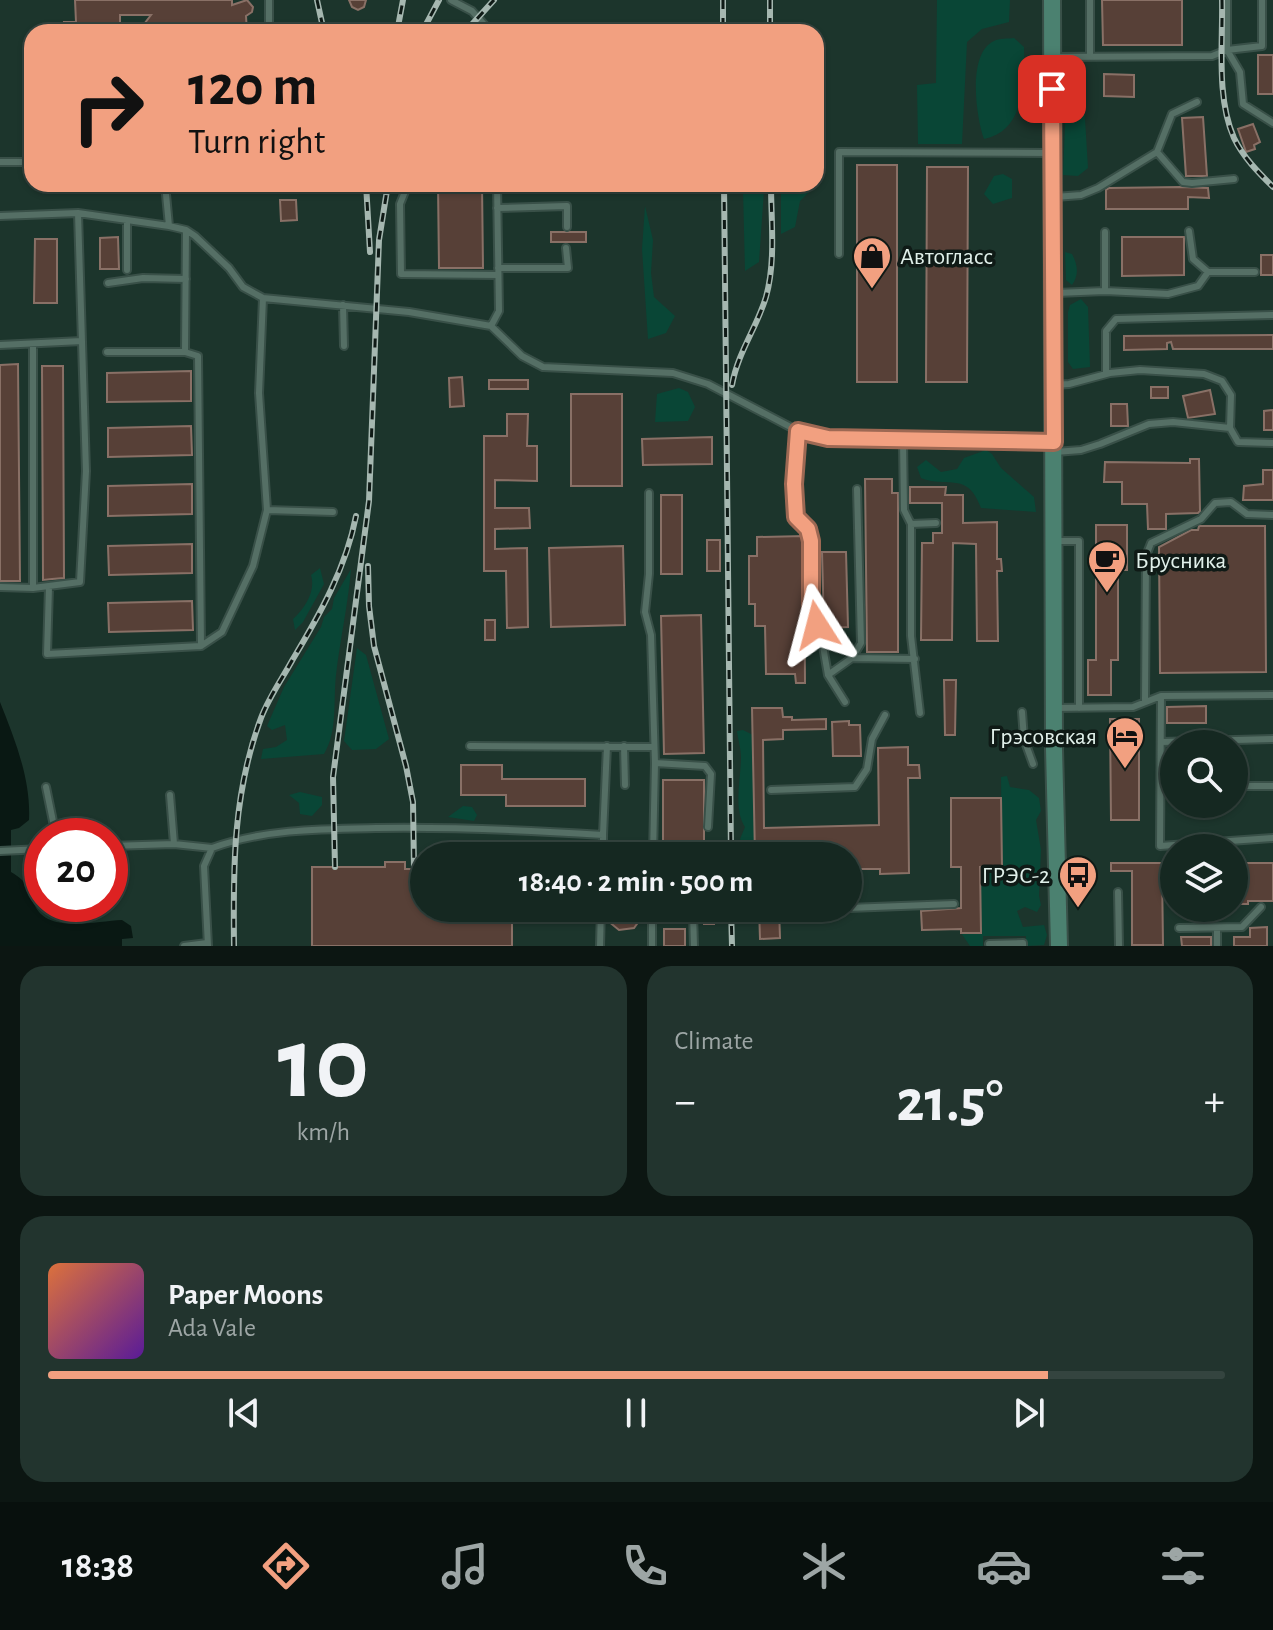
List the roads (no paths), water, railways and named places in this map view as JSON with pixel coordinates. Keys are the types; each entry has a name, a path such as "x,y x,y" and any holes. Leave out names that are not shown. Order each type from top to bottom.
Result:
{"main road":[{"path":"1052,0 1059,946"}],"lane":[{"path":"269,0 269,24"},
{"path":"451,0 472,11 484,24"},
{"path":"1090,0 1090,57"},
{"path":"1227,0 1227,50 1240,72 1243,104 1273,123"},
{"path":"1052,57 1212,56 1227,50 1262,46 1262,0"},
{"path":"1052,197 1081,195 1098,188 1157,152 1172,114 1197,102"},
{"path":"839,254 839,152 1052,153"},
{"path":"1157,152 1183,182 1234,179"},
{"path":"0,162 24,162"},
{"path":"166,192 169,226"},
{"path":"405,192 400,204 401,274 568,268 566,248"},
{"path":"491,326 499,311 497,192"},
{"path":"497,208 567,206 567,227"},
{"path":"0,216 78,213 186,230 229,268 243,287 263,298 409,312 491,326 522,356 543,367 673,373 708,384 798,431 828,438 1081,450 1149,424 1173,422 1230,428"},
{"path":"0,587 49,587 80,582 86,471 78,213"},
{"path":"127,220 127,270"},
{"path":"185,352 186,230"},
{"path":"1189,231 1193,259 1208,272 1255,272"},
{"path":"1105,232 1105,291"},
{"path":"1052,293 1105,291 1168,294 1198,286 1208,272"},
{"path":"108,283 143,278 186,279"},
{"path":"49,587 47,654 201,646 222,632 253,566 267,510 259,393 263,298"},
{"path":"343,305 344,346"},
{"path":"1106,374 1106,331 1116,319 1273,315"},
{"path":"0,345 82,341"},
{"path":"33,344 33,588"},
{"path":"107,352 185,352 198,356 201,646"},
{"path":"1054,385 1106,374 1155,369 1204,374 1222,381 1231,395 1230,428 1238,442 1273,443"},
{"path":"798,431 794,484 796,517 808,529 811,541 811,604 828,675 845,702"},
{"path":"903,440 904,510 911,524 911,636 920,713"},
{"path":"828,675 852,658 861,643 857,489"},
{"path":"649,493 649,574 645,612 651,635 655,763 653,842"},
{"path":"1145,701 1146,556 1151,543 1201,519 1215,503 1231,502 1247,514 1273,515"},
{"path":"267,510 333,512"},
{"path":"911,524 936,523"},
{"path":"1055,541 1079,541 1079,708"},
{"path":"852,658 915,659"},
{"path":"1055,708 1133,707 1161,696 1273,695"},
{"path":"1161,696 1162,730"},
{"path":"1022,712 1024,739 1033,764"},
{"path":"771,790 855,787 867,769 872,739 885,715"},
{"path":"1248,740 1273,739"},
{"path":"470,746 654,747"},
{"path":"603,842 607,746"},
{"path":"624,746 625,785"},
{"path":"655,763 705,766 711,774 708,827"},
{"path":"1248,786 1273,786"},
{"path":"46,787 52,818"},
{"path":"170,795 174,844"},
{"path":"1161,818 1160,846 1273,838"},
{"path":"128,845 174,844 212,848 235,840 300,829 518,829 603,835"},
{"path":"184,946 208,944 204,866 212,848"},
{"path":"0,851 24,851"},
{"path":"1118,892 1119,946"},
{"path":"862,907 954,904"},
{"path":"1179,928 1242,927 1261,907"},
{"path":"600,946 601,922"},
{"path":"652,922 652,946"},
{"path":"693,922 694,946"},
{"path":"1217,928 1217,946"},
{"path":"989,944 1023,943 1023,946"}],"railway":[{"path":"317,0 322,24"},
{"path":"398,24 403,0"},
{"path":"426,24 439,0"},
{"path":"472,24 494,0"},
{"path":"723,0 723,24"},
{"path":"770,0 770,24"},
{"path":"1222,0 1221,52 1228,122 1242,152 1273,187"},
{"path":"366,192 370,252"},
{"path":"335,867 333,777 369,501 379,240 387,192"},
{"path":"724,192 731,842"},
{"path":"732,385 769,283 771,192"},
{"path":"234,946 237,830 252,746 268,703 331,590 346,554 356,516"},
{"path":"368,566 374,646 406,766 413,802 414,842"},
{"path":"731,922 732,946"}],"place":[{"name":"Автогласс","path":"872,290"},
{"name":"Брусника","path":"1107,594"},
{"name":"Грэсовская","path":"1125,770"},
{"name":"ГРЭС-2","path":"1078,909"}]}
